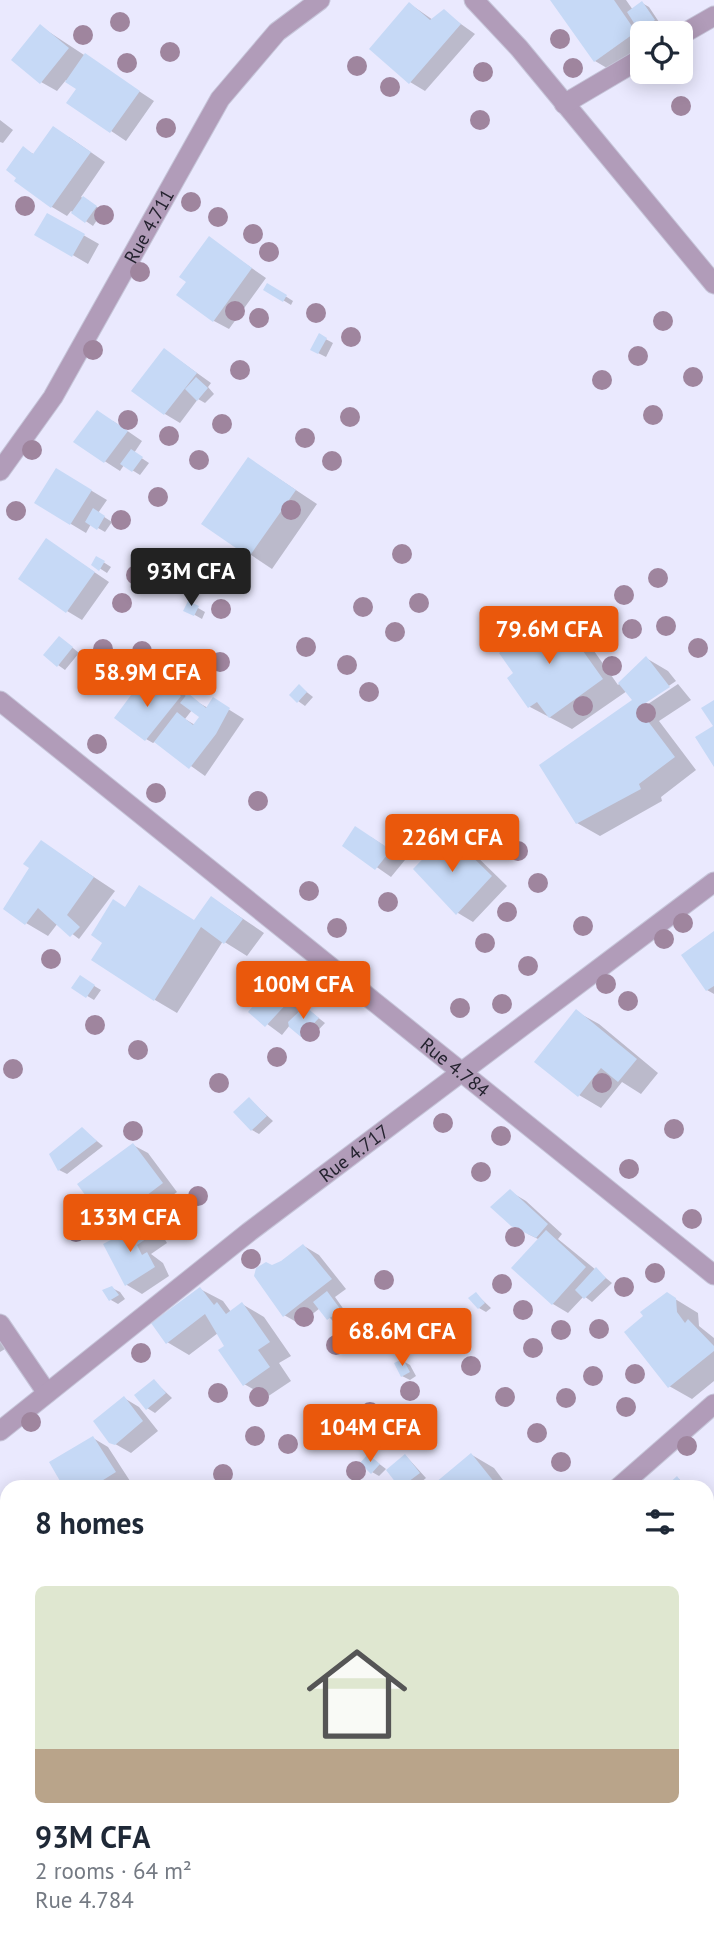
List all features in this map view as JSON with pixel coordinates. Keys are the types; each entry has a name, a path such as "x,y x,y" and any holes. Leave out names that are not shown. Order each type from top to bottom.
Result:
{"street":[{"name":"Rue 4.711","path":"0,471 53,397 220,99 277,32 320,0"},
{"path":"474,0 519,48 714,284"},
{"path":"693,28 714,16"},
{"path":"564,104 630,65"},
{"name":"Rue 4.784","path":"0,701 714,1275"},
{"name":"Rue 4.717","path":"0,1431 249,1232 714,883"},
{"path":"0,1324 47,1393"},
{"path":"627,1480 714,1404"}],"building":[{"path":"550,0 614,0 630,23 630,36 594,62"},
{"path":"642,1 655,20 633,21 627,12"},
{"path":"409,2 430,20 444,9 461,24 409,84 369,49"},
{"path":"40,24 69,48 40,84 11,60"},
{"path":"85,53 140,91 110,133 66,103 76,89 65,82"},
{"path":"53,126 91,152 51,208 14,181 16,178 6,170 23,146 33,154"},
{"path":"83,196 97,206 85,223 71,213"},
{"path":"47,213 85,234 72,257 34,235"},
{"path":"209,236 252,268 213,322 176,295 186,282 179,277"},
{"path":"267,283 287,295 283,302 263,290"},
{"path":"319,333 327,338 318,354 310,350"},
{"path":"164,348 197,373 164,415 131,391"},
{"path":"196,377 208,388 197,401 185,389"},
{"path":"97,410 128,431 104,463 73,442"},
{"path":"131,449 143,457 132,472 120,464"},
{"path":"248,457 296,490 249,557 201,524"},
{"path":"56,468 92,490 70,525 34,503"},
{"path":"93,508 105,516 97,530 85,522"},
{"path":"46,538 95,572 66,613 18,579"},
{"path":"96,556 105,561 99,571 91,565"},
{"path":"188,601 199,606 194,616 183,611"},
{"path":"553,609 603,679 549,718 537,702 528,708 507,678 513,673 499,653"},
{"path":"59,636 73,647 57,667 43,655"},
{"path":"646,656 670,687 638,708 675,757 639,784 641,789 576,824 539,765 632,700 618,683"},
{"path":"140,683 157,693 167,683 181,696 145,741 114,718"},
{"path":"299,684 307,692 297,703 289,695"},
{"path":"188,693 206,708 213,697 230,708 216,734 189,769 154,742 177,712 193,725 199,717 180,703"},
{"path":"714,700 714,767 695,737 713,726 701,708"},
{"path":"355,826 391,850 375,870 342,846"},
{"path":"448,833 492,876 456,915 413,869"},
{"path":"41,840 94,877 67,915 80,927 70,937 38,908 25,925 3,909 29,868 23,864"},
{"path":"139,885 194,920 211,896 243,919 224,944 201,927 154,1001 91,960 102,943 91,935 113,899 125,907"},
{"path":"714,931 714,986 706,991 681,955"},
{"path":"270,963 289,980 292,977 302,987 265,1027 248,1012 253,1006 240,995"},
{"path":"80,975 95,985 86,998 71,988"},
{"path":"305,1006 319,1018 301,1037 289,1027 288,1022"},
{"path":"576,1009 637,1059 618,1082 601,1068 578,1097 534,1062"},
{"path":"249,1097 267,1116 251,1131 233,1112"},
{"path":"82,1127 97,1141 58,1171 49,1154"},
{"path":"133,1143 163,1183 126,1211 131,1218 112,1231 77,1184"},
{"path":"510,1189 548,1224 536,1238 511,1226 490,1207"},
{"path":"146,1222 153,1234 137,1245 142,1255 147,1252 155,1267 125,1286 103,1244"},
{"path":"546,1230 586,1267 552,1305 511,1268"},
{"path":"303,1244 332,1279 283,1317 254,1276 256,1268 266,1262 272,1265 281,1261"},
{"path":"596,1267 606,1278 584,1299 575,1290"},
{"path":"112,1286 119,1295 109,1301 102,1290"},
{"path":"200,1287 214,1305 217,1302 226,1314 242,1302 270,1342 258,1350 270,1367 243,1386 218,1350 224,1346 205,1314 166,1344 151,1323"},
{"path":"327,1291 341,1310 327,1320 313,1302"},
{"path":"476,1292 485,1303 478,1309 468,1298"},
{"path":"667,1292 676,1298 677,1312 685,1323 688,1319 714,1346 714,1351 668,1388 624,1332 643,1316 640,1312"},
{"path":"403,1359 410,1372 401,1377 394,1363"},
{"path":"154,1379 166,1393 146,1410 134,1395"},
{"path":"124,1396 143,1421 115,1445 109,1443 93,1421"},
{"path":"93,1436 116,1472 103,1480 59,1480 49,1462"},
{"path":"471,1453 493,1480 439,1480"},
{"path":"368,1454 380,1464 371,1474 360,1463"},
{"path":"405,1454 420,1473 411,1480 394,1480 386,1470"}]}
